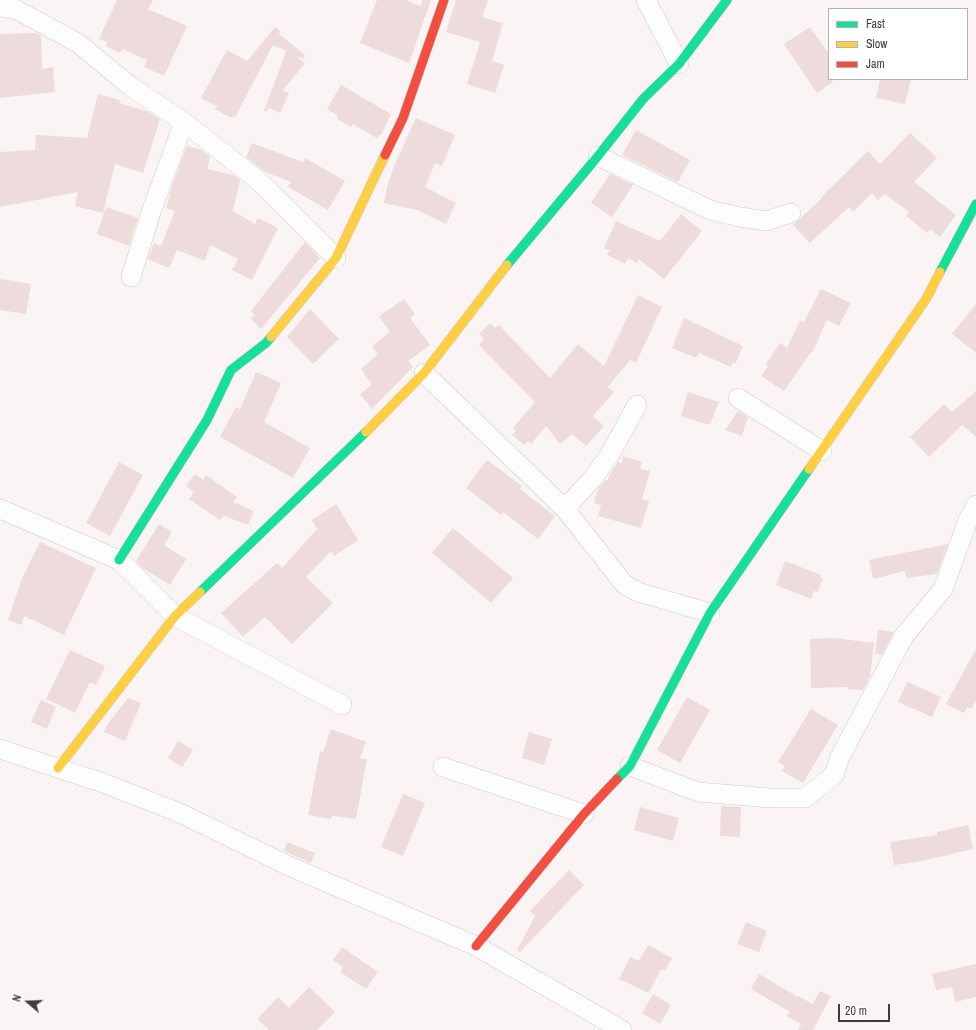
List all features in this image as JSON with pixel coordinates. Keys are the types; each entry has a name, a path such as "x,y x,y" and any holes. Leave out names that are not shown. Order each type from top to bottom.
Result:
{"street":[{"path":"119,560 207,420 231,370 266,343 336,258 403,118 444,0"},
{"path":"646,0 679,64"},
{"path":"58,768 175,616 389,410 424,373 494,280 598,156 643,99 679,64 727,0"},
{"path":"0,7 15,9 78,43 130,86 184,122 260,182 336,258"},
{"path":"131,276 151,212 184,122"},
{"path":"598,156 710,210 766,221 791,213"},
{"path":"476,946 584,814 630,766 710,613 926,299 976,204"},
{"path":"424,373 565,509 624,584 638,592 710,613"},
{"path":"738,398 822,451"},
{"path":"565,509 592,479 609,456 638,405"},
{"path":"630,766 698,792 771,798 805,798 834,775 840,757 904,636 944,589 968,520 976,505"},
{"path":"0,509 119,560 175,616 342,705"},
{"path":"0,749 106,784 180,813 291,867 476,946 622,1030"},
{"path":"443,767 584,814"}],"building":[{"path":"117,0 153,0 148,9 187,26 164,76 144,67 147,60 122,49 120,53 106,46 107,42 99,39"},
{"path":"377,0 406,0 421,6 422,0 431,0 409,63 360,43"},
{"path":"456,0 488,0 482,17 503,23 492,61 504,65 495,93 467,84 480,42 446,32"},
{"path":"275,27 280,31 279,34 305,55 303,59 295,55 305,63 283,90 289,93 280,113 269,108 266,112 264,111 286,51 273,45 235,117 229,117 215,109 217,106 201,98 227,50 247,61"},
{"path":"810,27 828,53 828,80 832,80 833,82 817,93 784,44"},
{"path":"36,33 41,36 42,69 53,67 55,92 0,98 0,34"},
{"path":"880,80 911,80 905,104 876,98"},
{"path":"341,85 391,114 381,135 377,138 353,124 351,127 337,119 338,116 327,109"},
{"path":"98,94 120,100 119,103 149,112 160,119 143,173 115,164 103,213 75,206 78,192 0,207 0,152 35,150 36,135 87,138"},
{"path":"416,118 455,135 442,166 435,163 425,187 456,203 446,224 417,210 384,203 389,178"},
{"path":"636,130 690,160 678,182 622,155"},
{"path":"910,133 937,158 914,182 956,215 940,237 930,229 927,233 906,216 909,212 885,194 878,200 872,193 853,212 849,207 810,243 793,225 868,151 880,164"},
{"path":"252,143 303,162 305,158 345,181 328,210 288,187 291,182 265,172 246,157"},
{"path":"187,146 202,150 210,157 207,169 233,175 240,180 233,211 255,224 258,218 278,228 252,280 232,270 238,259 210,245 205,261 177,250 169,268 148,259 154,243 161,246 175,211 166,208 172,186"},
{"path":"610,174 633,185 612,217 591,203"},
{"path":"106,207 138,218 129,246 97,234"},
{"path":"681,214 702,231 664,279 639,259 637,263 628,258 625,264 607,255 610,250 604,248 616,221 660,241"},
{"path":"305,242 320,258 261,329 251,319 255,315 251,311"},
{"path":"0,279 31,284 26,314 0,310"},
{"path":"821,289 851,303 839,326 827,320 812,353 811,352 784,391 761,376 768,366 766,364 780,343 787,348 800,320 804,322"},
{"path":"638,295 662,307 636,363 630,360 608,387 614,392 593,416 604,426 586,446 572,434 560,444 546,426 531,444 528,441 524,445 512,435 516,431 513,428 535,402 479,345 484,339 479,334 490,323 495,328 499,325 550,378 578,344 604,366"},
{"path":"404,299 415,314 410,318 430,345 408,361 413,367 372,409 360,394 372,384 361,369 378,354 372,346 390,332 379,316"},
{"path":"976,304 976,353 952,334"},
{"path":"310,309 339,339 313,364 287,337"},
{"path":"684,318 743,346 735,364 733,362 731,367 699,353 696,358 672,348"},
{"path":"256,372 281,383 264,422 310,448 293,478 220,437 236,407 240,409"},
{"path":"976,391 976,437 962,425 929,457 910,437 944,404 952,412"},
{"path":"688,392 719,402 710,424 705,424 681,416"},
{"path":"738,411 748,417 742,436 725,430"},
{"path":"623,456 642,462 640,469 650,471 642,499 649,501 641,528 598,516 601,505 594,503 598,489 605,480 608,480 618,462 622,463"},
{"path":"487,460 522,486 520,489 555,516 538,539 503,512 501,515 466,488"},
{"path":"119,462 143,475 110,536 86,523"},
{"path":"195,474 203,480 206,475 237,497 233,502 254,511 248,525 224,516 220,520 189,499 194,492 186,486"},
{"path":"336,504 358,540 334,556 331,551 306,577 333,603 292,644 265,617 243,637 221,613 277,563 282,568 317,529 312,520"},
{"path":"159,524 172,532 164,545 186,559 170,585 141,567 136,561"},
{"path":"453,528 513,578 491,603 432,553"},
{"path":"40,542 96,568 64,635 24,616 21,625 8,620 21,581"},
{"path":"948,544 937,574 906,578 905,571 873,579 869,560"},
{"path":"785,561 821,575 820,577 823,579 818,592 814,591 811,599 776,585"},
{"path":"878,630 894,632 882,655 875,654"},
{"path":"835,638 874,643 870,676 863,690 848,689 849,687 811,688 810,639"},
{"path":"976,649 976,700 971,709 967,707 964,713 946,704"},
{"path":"70,650 105,666 96,685 90,682 75,713 46,699"},
{"path":"907,682 941,697 932,717 898,702"},
{"path":"687,697 710,710 680,763 657,750"},
{"path":"128,698 141,703 125,741 104,732 107,725"},
{"path":"41,700 56,707 47,729 31,722"},
{"path":"811,709 838,725 803,783 782,771 785,766 778,762"},
{"path":"331,729 366,742 360,758 367,759 356,819 332,816 331,819 308,815 320,751 323,752"},
{"path":"529,732 552,739 544,765 522,758"},
{"path":"178,741 193,750 182,767 168,758"},
{"path":"403,794 425,803 403,856 381,847"},
{"path":"721,806 741,807 740,837 720,836"},
{"path":"640,807 679,818 673,841 634,830"},
{"path":"968,825 973,849 917,862 894,865 890,842 937,835 937,832"},
{"path":"287,842 315,853 311,863 284,851"},
{"path":"569,870 584,885 520,952 517,950 535,916 530,911"},
{"path":"746,922 767,931 759,952 737,944"},
{"path":"648,945 672,958 665,971 661,969 649,993 619,979 630,957 639,961"},
{"path":"342,947 378,972 366,989 340,972 343,967 333,960"},
{"path":"976,964 976,997 955,1002 952,987 936,990 932,974"},
{"path":"759,974 813,1004 820,991 831,996 813,1030 798,1030 801,1024 787,1016 790,1012 751,989"},
{"path":"309,987 335,1012 317,1030 269,1030 257,1019 278,997 289,1008"},
{"path":"653,994 671,1005 660,1024 642,1013"}],"traffic: fast":[{"path":"507,265 598,156 643,99 679,64 727,0"},
{"path":"940,272 976,204"},
{"path":"119,560 207,420 231,370 266,343 271,337"},
{"path":"200,592 366,432"},
{"path":"617,779 630,766 710,613 809,469"}],"traffic: slow":[{"path":"271,337 336,258 385,155"},
{"path":"366,432 424,373 507,265"},
{"path":"809,469 926,299 940,272"},
{"path":"58,768 175,616 200,592"}],"traffic: jam":[{"path":"385,155 403,118 444,0"},
{"path":"476,946 584,814 617,779"}]}
